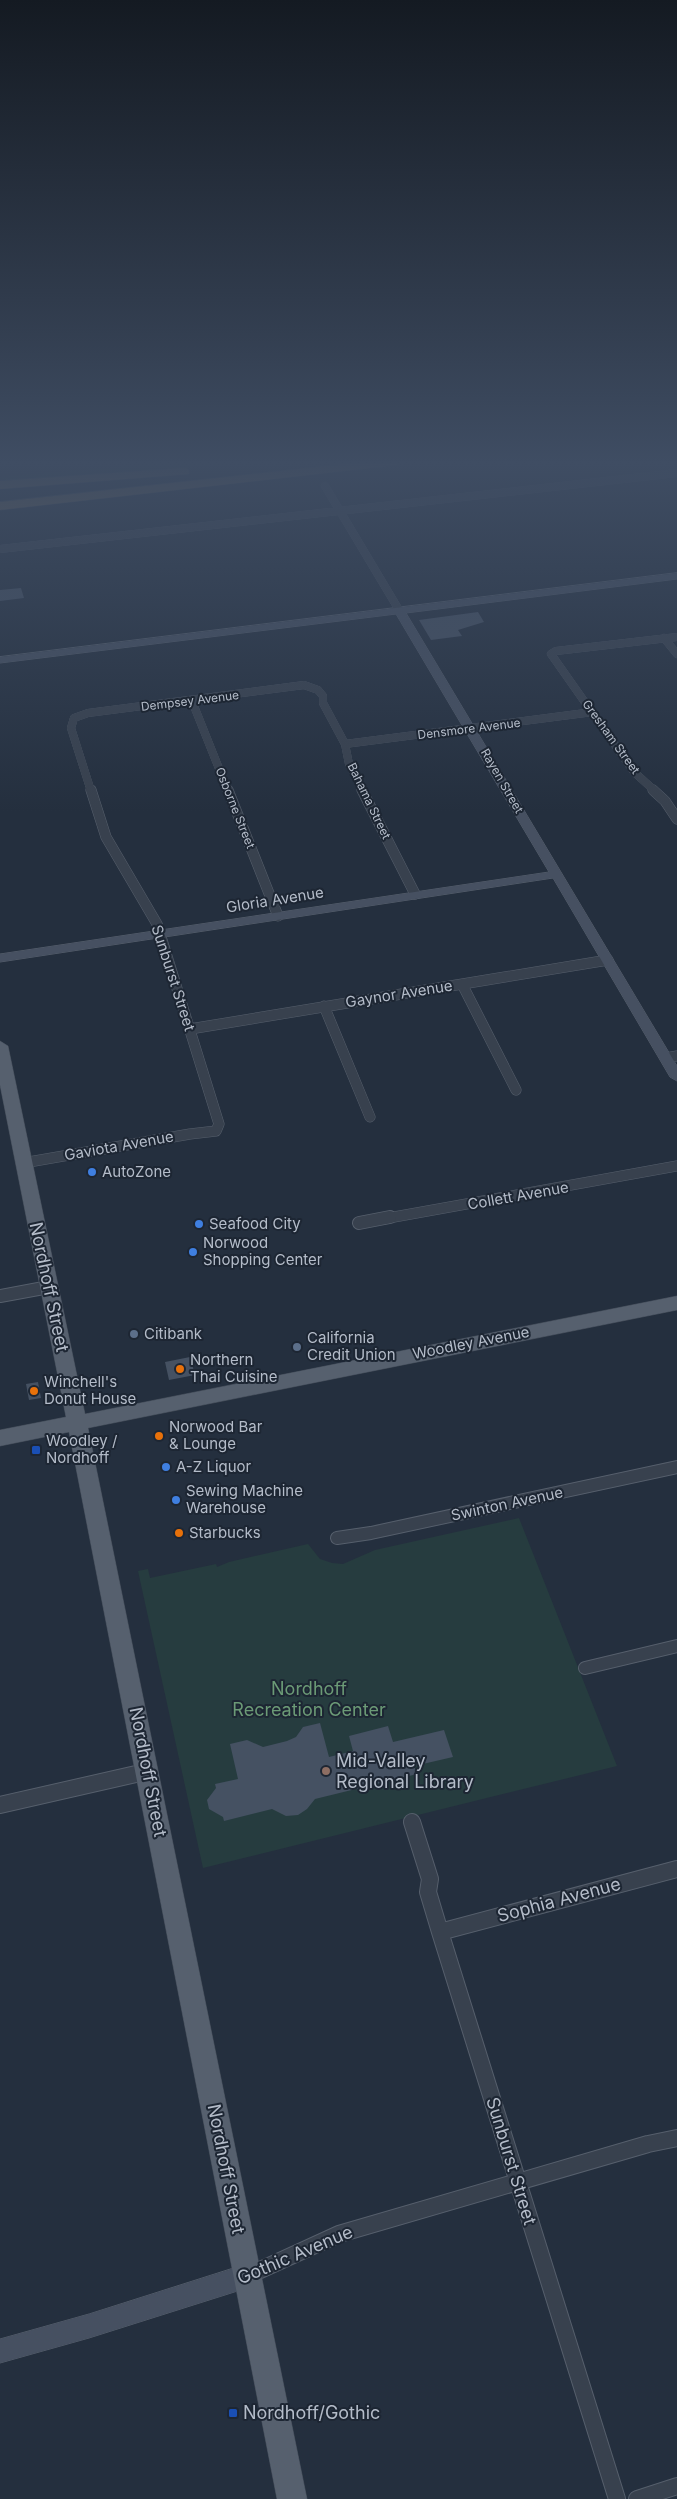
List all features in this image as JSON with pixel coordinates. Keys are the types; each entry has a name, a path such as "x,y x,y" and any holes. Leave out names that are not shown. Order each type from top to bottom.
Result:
{"main road":[{"name":"Nordhoff Street","path":"0,1046 78,1421 292,2499"},
{"name":"Woodley Avenue","path":"0,1438 677,1303"}],"street":[{"name":"Rayen Street","path":"380,579 608,960 671,1057 677,1076"},
{"path":"0,660 656,579"},
{"path":"664,638 677,637"},
{"path":"664,638 677,654"},
{"name":"Gresham Street","path":"664,638 551,652 634,772 665,801 677,819"},
{"name":"Dempsey Avenue","path":"74,718 88,713 308,686"},
{"name":"Bahama Street","path":"308,686 321,693 323,703 345,744 349,764 415,894"},
{"name":"Osborne Street","path":"192,701 278,916"},
{"name":"Densmore Avenue","path":"345,744 593,712"},
{"name":"Sunburst Street","path":"74,718 71,728 106,837 157,924 219,1120 216,1131"},
{"name":"Gloria Avenue","path":"0,958 556,874"},
{"name":"Gaynor Avenue","path":"190,1029 608,960"},
{"path":"462,984 516,1090"},
{"path":"324,1006 370,1117"},
{"name":"Gaviota Avenue","path":"23,1163 216,1131"},
{"name":"Collett Avenue","path":"358,1223 677,1166"},
{"path":"0,1296 49,1287"},
{"name":"Swinton Avenue","path":"337,1538 371,1533 677,1467"},
{"path":"585,1668 677,1646"},
{"path":"0,1805 148,1771"},
{"name":"Sunburst Street","path":"412,1822 430,1879 428,1892 440,1932 617,2499"},
{"name":"Sophia Avenue","path":"440,1932 677,1869"},
{"name":"Gothic Avenue","path":"0,2352 247,2276 339,2234 648,2144 677,2138"},
{"path":"637,2499 677,2486"}],"green space":[{"name":"Nordhoff Recreation Center","path":"519,1518 617,1766 203,1868 138,1571 148,1569 150,1578 216,1564 217,1567 229,1562 308,1544 320,1559 343,1564 375,1550"}],"building":[{"path":"21,588 24,598 0,601 0,590"},
{"path":"478,612 484,622 458,630 462,636 431,640 419,620"},
{"name":"Northern Thai Cuisine","path":"190,1357 195,1375 169,1380 165,1362"},
{"name":"Winchell's Donut House","path":"38,1382 41,1398 29,1400 26,1384"},
{"name":"Mid-Valley Regional Library","path":"320,1723 329,1757 353,1751 349,1736 388,1726 393,1742 444,1730 453,1757 414,1766 417,1774 315,1799 307,1809 298,1815 286,1816 272,1809 224,1821 223,1817 209,1809 207,1800 216,1788 215,1784 238,1779 230,1744 247,1740 263,1747 287,1741 296,1737 303,1727"}],"place":[{"name":"AutoZone","path":"92,1172"},
{"name":"Seafood City","path":"199,1224"},
{"name":"Norwood Shopping Center","path":"193,1252"},
{"name":"Citibank","path":"134,1334"},
{"name":"California Credit Union","path":"297,1347"},
{"name":"Northern Thai Cuisine","path":"180,1369"},
{"name":"Winchell's Donut House","path":"34,1391"},
{"name":"Norwood Bar & Lounge","path":"159,1436"},
{"name":"Woodley / Nordhoff","path":"36,1450"},
{"name":"A-Z Liquor","path":"166,1467"},
{"name":"Sewing Machine Warehouse","path":"176,1500"},
{"name":"Starbucks","path":"179,1533"},
{"name":"Mid-Valley Regional Library","path":"326,1771"},
{"name":"Nordhoff/Gothic","path":"233,2413"}]}
